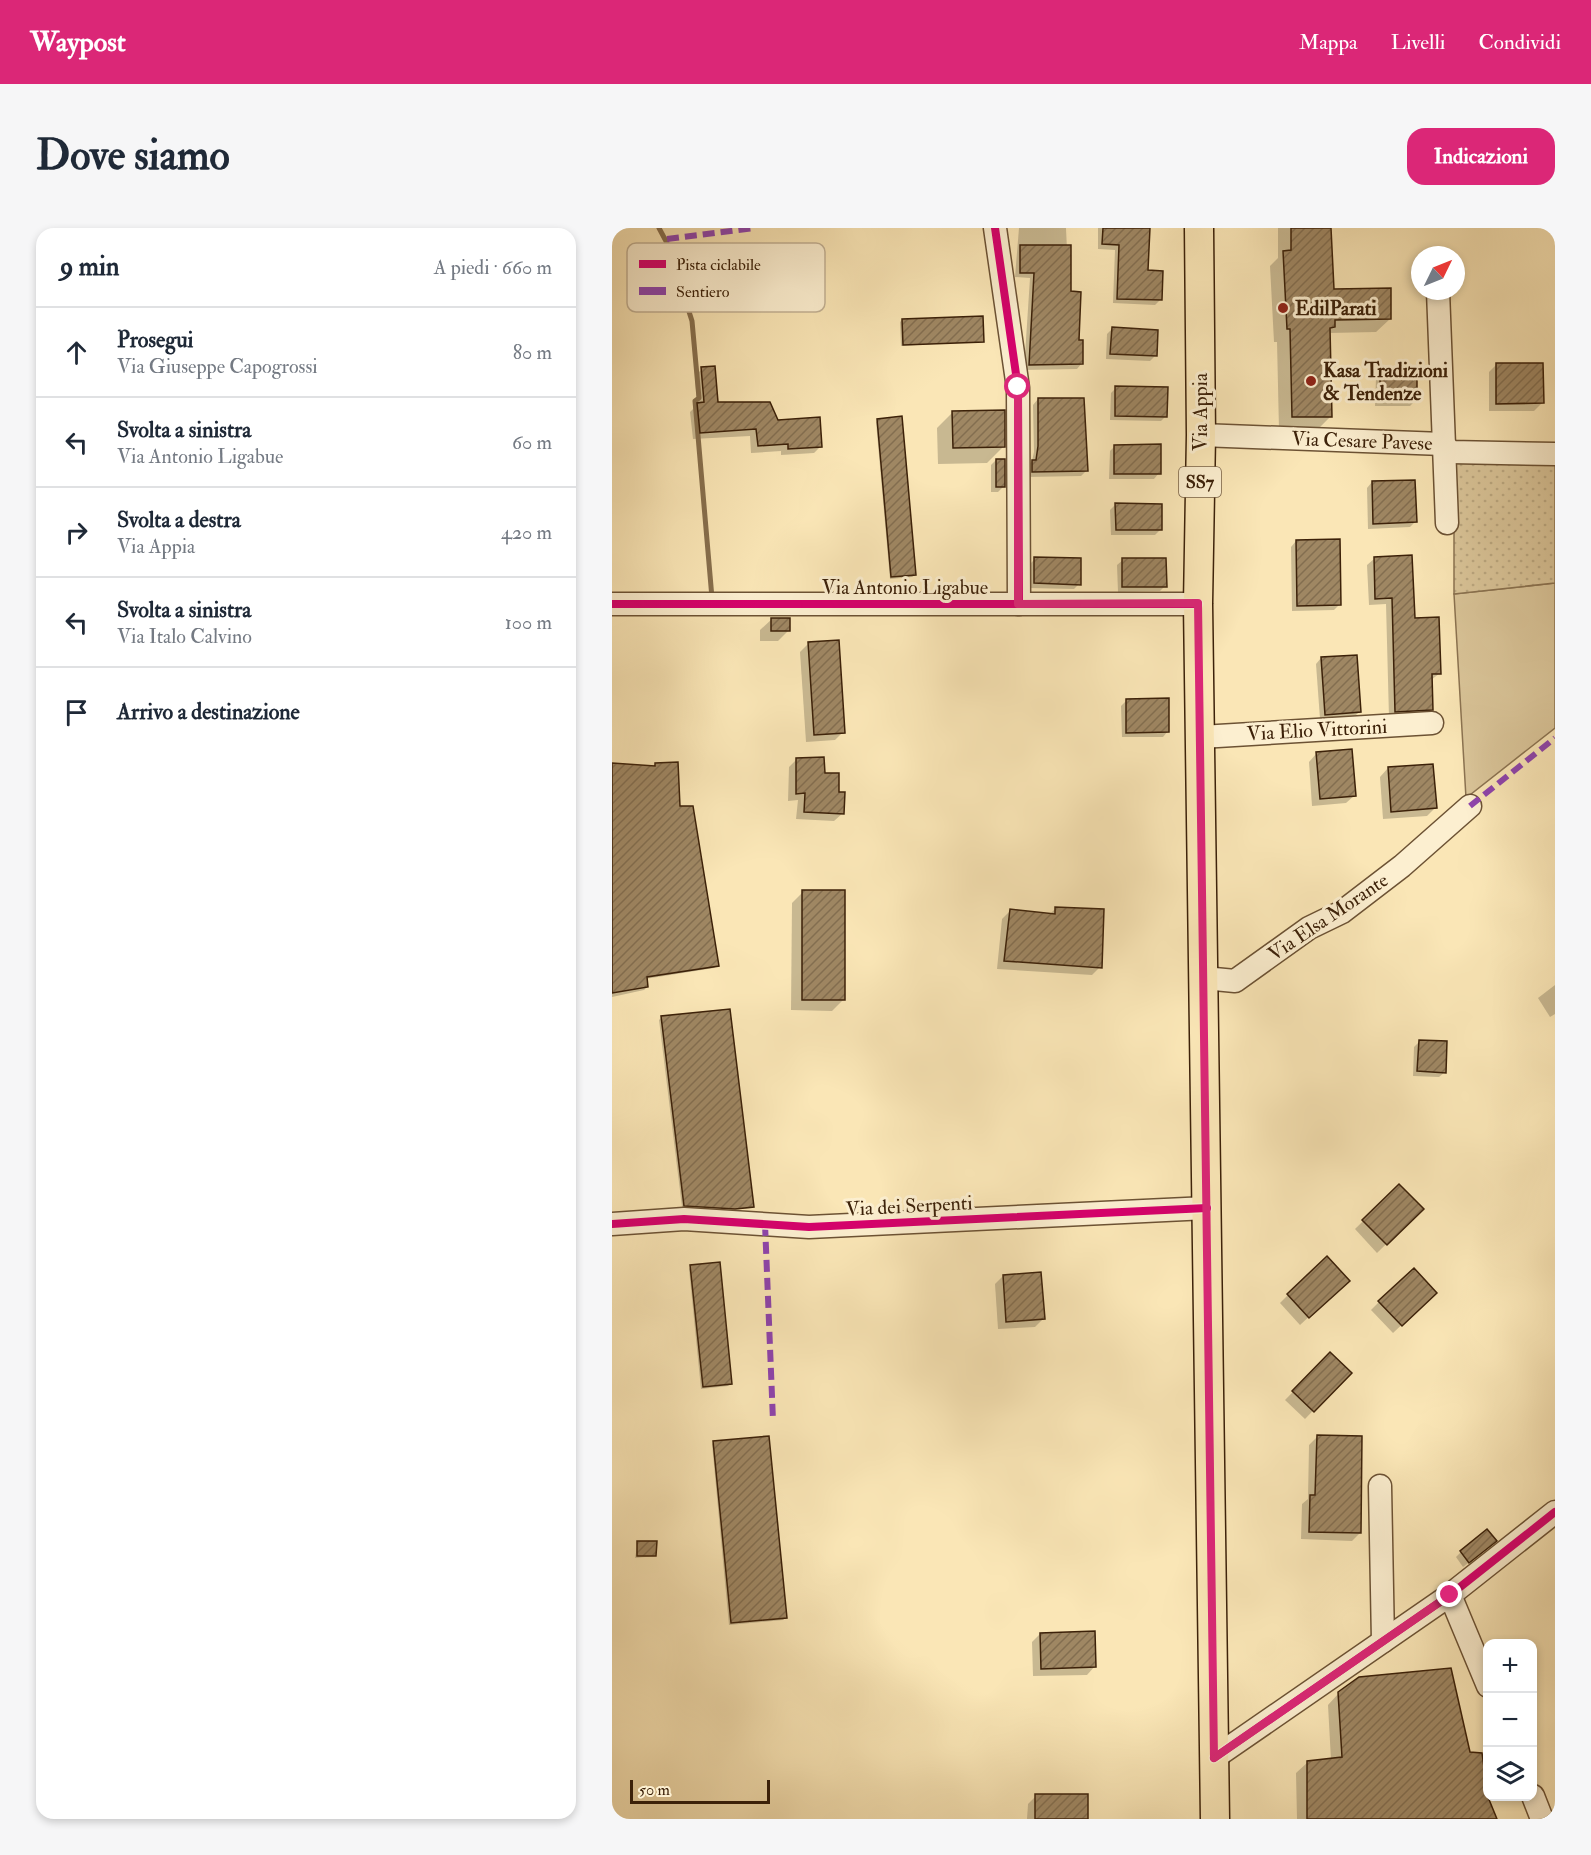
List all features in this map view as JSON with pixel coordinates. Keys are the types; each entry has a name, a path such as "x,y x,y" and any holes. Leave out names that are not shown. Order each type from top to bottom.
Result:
{"main road":[{"name":"Via Appia","path":"1199,228 1201,435 1198,603 1202,736 1215,1819"}],"street":[{"path":"995,228 1018,387 1018,604"},
{"path":"1438,300 1447,523"},
{"name":"Via Cesare Pavese","path":"1201,435 1443,444 1451,452 1555,454"},
{"name":"Via Antonio Ligabue","path":"612,604 1198,603"},
{"name":"Via Elio Vittorini","path":"1202,736 1432,723"},
{"name":"Via Elsa Morante","path":"1204,978 1235,981 1309,928 1342,912 1402,866 1470,806"},
{"name":"Via dei Serpenti","path":"612,1224 684,1219 809,1227 1207,1208"},
{"path":"1380,1486 1383,1641"},
{"path":"1214,1758 1450,1595 1555,1512"},
{"path":"1450,1595 1483,1674"},
{"path":"1535,1801 1542,1819"}],"shaded area":[{"path":"1454,458 1555,458 1555,583 1454,594"},
{"path":"1555,583 1555,728 1466,798 1454,594"}],"building":[{"path":"1103,228 1150,228 1148,270 1163,271 1162,300 1117,299 1119,245 1102,244"},
{"path":"1291,228 1331,228 1334,289 1391,288 1391,319 1335,320 1335,327 1330,328 1332,417 1292,417 1290,329 1287,329 1283,251 1291,250"},
{"path":"1020,245 1071,245 1071,291 1081,292 1079,340 1083,340 1083,364 1029,365 1034,273 1020,273"},
{"path":"983,316 984,342 903,345 902,319"},
{"path":"1112,327 1158,330 1157,356 1110,354"},
{"path":"1496,363 1543,363 1544,403 1496,404"},
{"path":"715,366 718,402 770,402 778,420 820,417 822,447 788,449 788,444 758,446 756,429 700,433 697,403 704,402 701,367"},
{"path":"1380,371 1417,372 1417,401 1380,401"},
{"path":"1115,386 1168,387 1167,417 1115,416"},
{"path":"1038,398 1084,398 1088,471 1032,472 1032,460 1036,460 1038,446"},
{"path":"1005,410 1005,447 953,448 952,411"},
{"path":"902,416 916,575 891,577 877,419"},
{"path":"1161,444 1161,474 1114,474 1114,445"},
{"path":"996,459 1005,459 1005,487 996,487"},
{"path":"1415,480 1417,522 1373,524 1372,481"},
{"path":"1115,503 1162,504 1162,530 1116,530"},
{"path":"1340,539 1341,605 1297,606 1296,540"},
{"path":"1412,555 1415,618 1439,617 1441,674 1432,674 1433,710 1395,712 1392,598 1375,599 1374,557"},
{"path":"1034,557 1081,558 1081,585 1034,583"},
{"path":"1122,558 1166,558 1167,587 1122,587"},
{"path":"771,618 790,618 790,631 771,631"},
{"path":"839,640 845,733 814,735 808,642"},
{"path":"1357,655 1361,712 1325,715 1321,657"},
{"path":"1169,698 1169,732 1126,733 1126,699"},
{"path":"1352,749 1356,796 1320,799 1316,752"},
{"path":"824,757 825,773 839,773 839,792 845,792 844,814 804,812 805,793 796,794 796,758"},
{"path":"678,762 680,806 693,806 719,966 647,977 648,987 612,993 612,763 655,766 655,763"},
{"path":"1433,764 1437,808 1391,812 1388,767"},
{"path":"802,890 845,890 845,1000 802,1000"},
{"path":"1055,907 1104,909 1102,968 1004,961 1010,909 1055,914"},
{"path":"730,1009 754,1207 735,1209 684,1206 661,1016"},
{"path":"1419,1040 1447,1041 1446,1073 1417,1071"},
{"path":"1399,1184 1424,1209 1387,1245 1362,1220"},
{"path":"1327,1256 1350,1281 1309,1318 1287,1294"},
{"path":"720,1262 732,1384 703,1387 690,1265"},
{"path":"1414,1268 1437,1293 1402,1326 1378,1301"},
{"path":"1041,1272 1045,1319 1006,1322 1003,1275"},
{"path":"1330,1352 1352,1373 1314,1412 1292,1391"},
{"path":"1317,1435 1362,1436 1361,1533 1309,1532 1310,1495 1315,1495"},
{"path":"769,1436 787,1618 731,1623 713,1441"},
{"path":"1487,1529 1497,1541 1469,1563 1460,1551"},
{"path":"637,1541 657,1541 656,1556 637,1556"},
{"path":"1095,1631 1096,1667 1041,1669 1040,1633"},
{"path":"1451,1668 1470,1752 1482,1753 1483,1801 1490,1801 1497,1819 1307,1819 1307,1761 1342,1757 1338,1692 1359,1677"},
{"path":"1035,1794 1088,1794 1088,1819 1035,1819"}],"waterway":[{"path":"659,228 667,243"},
{"path":"689,312 692,321 699,398 695,401 712,598"}],"marked path":[{"path":"667,239 755,228"},
{"path":"1470,806 1555,738"},
{"path":"765,1224 773,1421"}],"cycle path":[{"path":"995,228 1018,388 1019,604"},
{"path":"612,604 1198,604"},
{"path":"612,1224 684,1219 809,1227 1207,1208"},
{"path":"1214,1758 1450,1595 1555,1512"}],"place":[{"name":"EdilParati","path":"1283,308"},
{"name":"Kasa Tradizioni & Tendenze","path":"1311,381"}],"route":[{"path":"1018,387 1018,604 1198,603 1202,736 1214,1758 1450,1595"}]}
